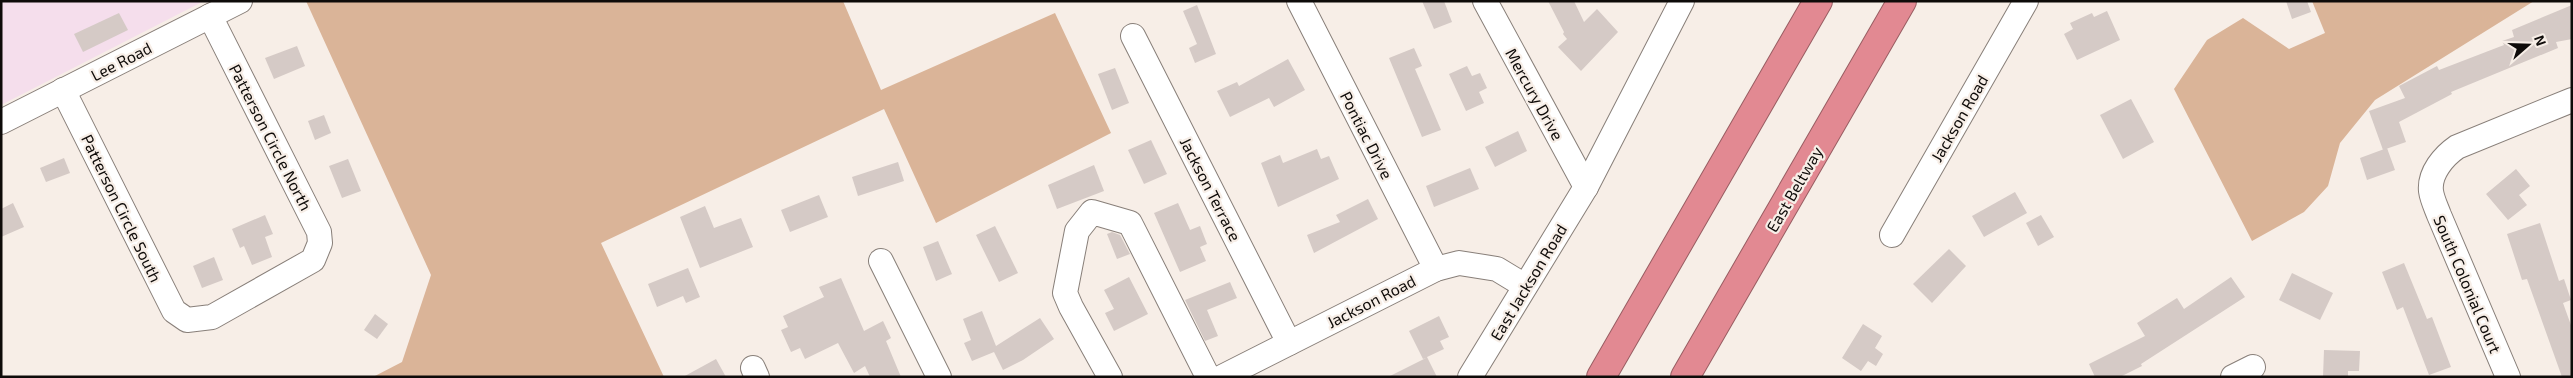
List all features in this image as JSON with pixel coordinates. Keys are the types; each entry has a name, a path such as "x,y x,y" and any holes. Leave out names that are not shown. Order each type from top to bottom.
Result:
{"highway":[{"path":"1601,377 1818,1"},
{"name":"East Beltway","path":"1685,377 1902,1"}],"street":[{"name":"Lee Road","path":"1,122 240,1"},
{"name":"Pontiac Drive","path":"1299,1 1436,269"},
{"name":"Mercury Drive","path":"1485,1 1586,187"},
{"name":"Jackson Road","path":"1892,235 2026,1"},
{"path":"1586,187 1673,7"},
{"name":"Patterson Circle North","path":"187,320 212,317 313,260 320,243 319,232 210,16"},
{"name":"Jackson Terrace","path":"1133,36 1289,343"},
{"name":"Patterson Circle South","path":"63,90 174,311 187,320"},
{"name":"South Colonial Court","path":"2508,377 2438,215 2431,190 2437,168 2446,155 2457,147 2572,100"},
{"name":"East Jackson Road","path":"1470,377 1586,187"},
{"path":"1110,377 1071,307 1066,293 1077,231 1092,212 1130,223 1208,377"},
{"path":"880,261 940,377"},
{"name":"Jackson Road","path":"1222,377 1436,269 1459,264 1497,269 1525,286"}],"shaded area":[{"path":"1,1 204,1 1,105"},
{"path":"306,1 843,1 881,90 1055,13 1111,133 936,223 884,109 601,243 664,377 373,377 402,362 431,275"},
{"path":"2312,1 2534,1 2375,100 2340,143 2328,186 2304,212 2252,241 2174,89 2207,40 2243,18 2289,49 2325,33"}],"building":[{"path":"1422,1 1444,1 1452,22 1434,29"},
{"path":"1548,1 1574,1 1584,22 1597,9 1618,32 1581,71 1558,47 1567,39"},
{"path":"2286,1 2307,1 2311,12 2292,19"},
{"path":"1197,5 1216,54 1195,63 1189,48 1197,44 1183,11"},
{"path":"2572,5 2572,39 2556,42 2558,48 2451,92 2452,94 2399,122 2406,142 2383,150 2369,111 2405,98 2399,86 2437,66 2439,70 2504,45 2502,41 2514,37 2512,30"},
{"path":"2107,11 2120,40 2077,60 2064,34 2073,29 2070,23 2092,13 2094,17"},
{"path":"119,13 128,30 83,52 74,34"},
{"path":"297,46 305,66 274,79 265,58"},
{"path":"1414,48 1422,66 1415,69 1441,130 1422,137 1389,58"},
{"path":"1288,59 1305,90 1274,107 1269,98 1230,117 1217,91 1237,82 1239,86"},
{"path":"1467,66 1472,76 1480,73 1487,88 1479,92 1484,103 1466,111 1449,74"},
{"path":"1115,68 1129,103 1112,110 1098,74"},
{"path":"2131,99 2154,142 2123,159 2100,115"},
{"path":"324,115 331,133 315,140 308,121"},
{"path":"1518,131 1527,151 1495,167 1485,147"},
{"path":"1151,140 1167,174 1144,184 1128,150"},
{"path":"2387,148 2395,170 2367,180 2360,158"},
{"path":"1317,149 1321,159 1329,156 1339,179 1278,207 1261,163 1280,155 1283,163"},
{"path":"64,158 70,173 46,182 40,168"},
{"path":"348,159 361,191 342,198 329,166"},
{"path":"898,162 904,181 858,196 852,177"},
{"path":"1094,165 1104,191 1057,209 1048,185"},
{"path":"1470,168 1479,189 1434,207 1426,186"},
{"path":"2516,169 2530,186 2519,195 2527,205 2508,220 2486,194"},
{"path":"2015,192 2027,213 1984,237 1972,216"},
{"path":"819,195 828,217 790,232 781,210"},
{"path":"1368,199 1378,219 1314,253 1307,235 1340,222 1336,215"},
{"path":"13,203 24,227 1,237 1,209"},
{"path":"1178,203 1190,230 1200,226 1207,244 1200,247 1206,261 1180,272 1154,213"},
{"path":"705,206 714,228 741,218 753,247 700,268 680,217"},
{"path":"265,215 273,234 265,237 272,257 252,265 244,246 240,248 232,229"},
{"path":"2041,215 2054,237 2038,246 2026,223"},
{"path":"2540,223 2559,281 2564,279 2571,300 2563,303 2572,328 2572,377 2562,377 2527,279 2522,280 2507,234"},
{"path":"995,226 1018,273 999,282 976,235"},
{"path":"1112,232 1120,235 1130,254 1117,259 1107,234"},
{"path":"938,241 952,274 936,281 923,247"},
{"path":"1949,249 1966,266 1932,303 1913,284"},
{"path":"214,257 223,280 202,288 193,266"},
{"path":"2404,263 2427,319 2432,317 2451,367 2429,375 2403,307 2397,310 2382,272"},
{"path":"688,268 700,297 686,303 683,296 657,307 648,284"},
{"path":"2292,273 2333,293 2320,320 2279,300"},
{"path":"1129,277 1148,314 1114,331 1105,313 1114,309 1104,290"},
{"path":"2231,277 2245,297 2141,364 2142,366 2120,377 2095,377 2089,364 2145,336 2137,323 2177,298 2184,309"},
{"path":"841,278 864,331 883,321 891,338 886,341 901,377 870,377 865,366 854,373 838,343 805,359 800,348 791,352 781,330 788,327 783,316 824,297 819,287"},
{"path":"1230,282 1237,298 1207,310 1218,336 1205,341 1185,300"},
{"path":"982,311 996,346 1040,318 1054,339 1023,360 1003,370 994,352 972,361 964,343 971,340 963,319"},
{"path":"375,314 388,324 377,339 364,330"},
{"path":"1439,316 1449,337 1440,341 1444,349 1427,357 1437,377 1388,377 1426,358 1423,359 1409,331"},
{"path":"1863,324 1882,336 1875,348 1883,354 1876,366 1868,361 1861,371 1842,358"},
{"path":"2324,350 2360,351 2359,371 2348,371 2348,377 2323,377"},
{"path":"716,359 726,377 683,377"}]}
